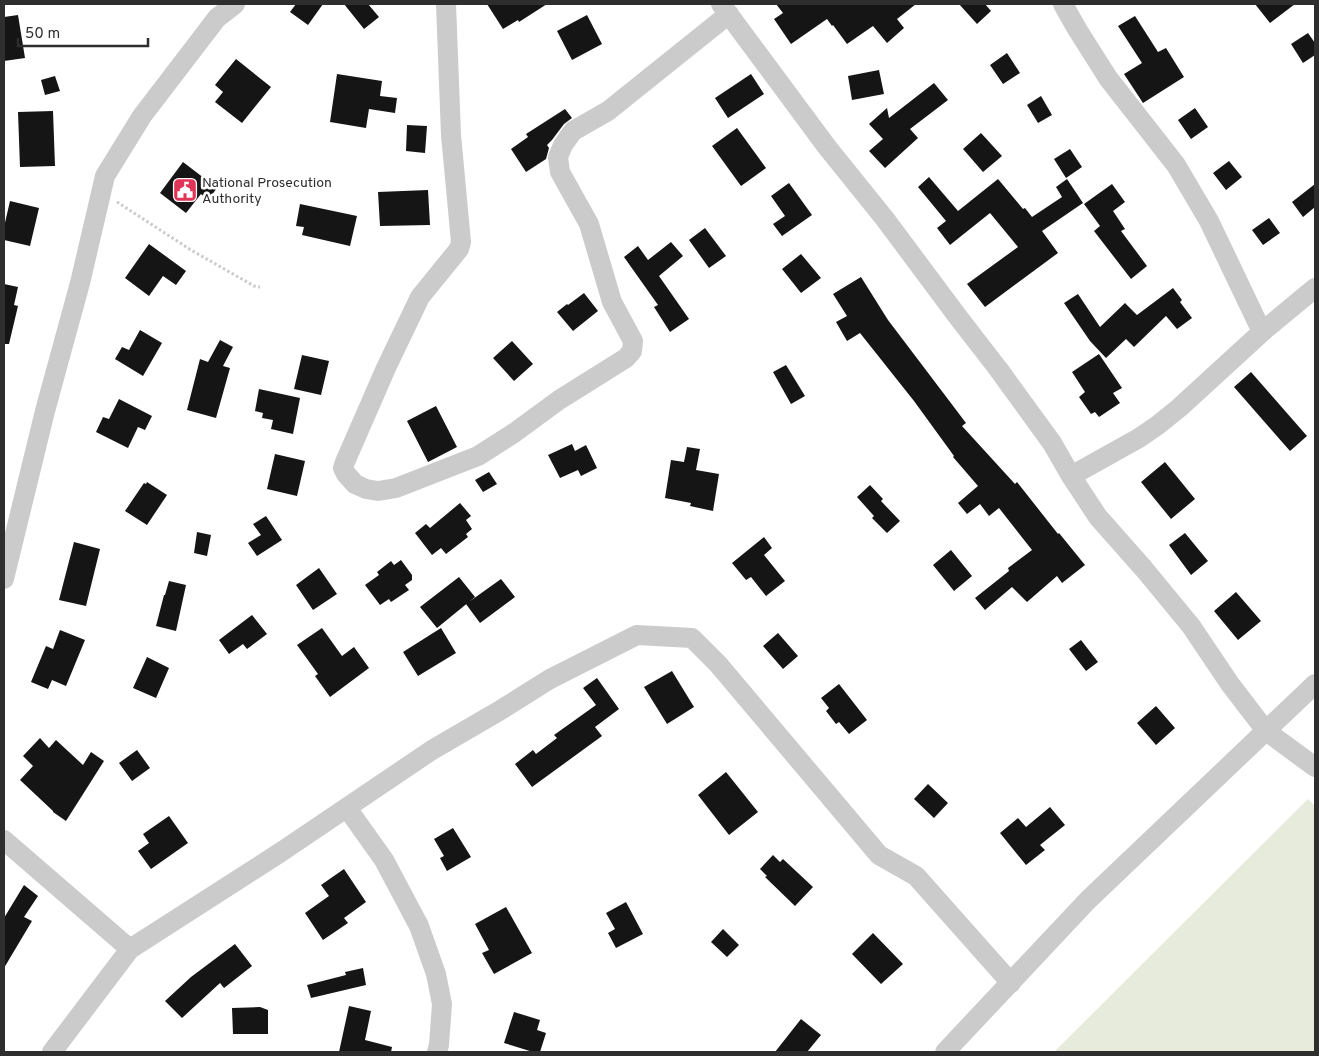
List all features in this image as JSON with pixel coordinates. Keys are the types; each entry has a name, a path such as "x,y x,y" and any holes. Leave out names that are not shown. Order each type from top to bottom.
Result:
{"street":[{"path":"4,579 45,411 80,284 105,176 142,116 217,18 235,4"},
{"path":"446,4 451,136 462,242 459,249 420,297 386,368 343,468 355,484 366,489 378,491 396,488 478,456 559,400 626,358 632,351 633,341 612,302 589,224 560,172 558,157 563,145 573,131 608,111 725,9 827,146 885,219 999,370 1052,443 1098,517 1191,626 1230,684 1266,731 1315,767"},
{"path":"1063,4 1108,78 1176,166 1208,221 1262,332"},
{"path":"1071,476 1139,438 1158,425 1262,332 1315,288"},
{"path":"52,1052 130,949 281,852 432,750 499,712 550,679 637,635 692,638 718,664 879,855 916,876 1011,982"},
{"path":"945,1052 1088,900 1315,684"},
{"path":"347,808 384,860 419,926 436,974 442,1004 437,1052"},
{"path":"4,840 130,949"}],"path":[{"path":"101,195 120,204 191,250 254,286 260,287"}],"shaded area":[{"path":"1308,799 1315,806 1315,1052 1054,1052"}],"building":[{"path":"296,4 323,4 308,25 290,12"},
{"path":"344,4 368,4 379,17 364,29"},
{"path":"487,4 547,4 519,22 518,20 503,29"},
{"path":"776,4 916,4 897,19 904,28 887,43 873,26 847,44 827,19 791,44 774,19 783,13"},
{"path":"959,4 985,4 991,11 977,24"},
{"path":"1255,4 1295,4 1270,23"},
{"path":"18,15 25,58 4,61 4,17"},
{"path":"587,15 602,44 572,60 557,31"},
{"path":"1135,16 1158,52 1166,48 1184,77 1143,103 1124,74 1142,63 1118,26"},
{"path":"1308,33 1315,43 1315,55 1303,63 1291,44"},
{"path":"1007,53 1020,73 1003,84 990,65"},
{"path":"236,59 271,87 242,123 215,102 223,92 215,85"},
{"path":"879,70 884,94 852,100 848,76"},
{"path":"337,74 382,81 380,96 397,98 395,113 369,109 366,128 330,122"},
{"path":"751,74 764,94 728,118 715,98"},
{"path":"55,76 60,91 45,95 41,80"},
{"path":"934,83 948,100 910,129 918,138 885,168 869,151 883,139 869,124 887,108 889,118"},
{"path":"1041,96 1052,115 1038,123 1027,105"},
{"path":"1195,108 1208,127 1191,139 1178,120"},
{"path":"565,109 572,118 564,124 547,145 549,148 546,159 526,172 511,149 528,137 526,134"},
{"path":"53,111 55,166 20,167 18,112"},
{"path":"407,125 427,126 425,153 406,151"},
{"path":"737,128 766,168 741,186 712,146"},
{"path":"981,133 1002,156 983,172 963,149"},
{"path":"1070,149 1082,167 1066,178 1054,159"},
{"path":"1229,161 1242,177 1226,190 1213,173"},
{"path":"183,162 217,188 208,200 201,194 186,213 160,193"},
{"path":"929,177 958,211 998,179 1032,217 1062,197 1056,187 1067,179 1083,203 1042,231 1058,253 985,307 967,284 1018,247 990,213 950,245 937,228 946,221 918,187"},
{"path":"789,183 812,215 782,236 773,224 785,216 771,196"},
{"path":"1112,184 1125,202 1113,211 1125,229 1121,231 1147,266 1131,279 1094,231 1100,226 1084,204"},
{"path":"1315,184 1315,207 1303,217 1292,202"},
{"path":"428,190 430,225 380,226 378,192"},
{"path":"10,201 39,208 30,246 4,240 4,227"},
{"path":"300,204 357,216 350,246 302,235 304,227 296,226"},
{"path":"1269,218 1280,233 1263,245 1252,230"},
{"path":"705,228 726,256 709,268 689,240"},
{"path":"671,242 683,256 659,276 689,319 670,332 654,307 658,305 624,257 638,246 648,260"},
{"path":"149,244 186,271 176,285 163,276 149,296 125,278"},
{"path":"801,254 821,278 801,293 782,269"},
{"path":"861,277 888,320 966,423 962,426 1015,484 1017,482 1085,565 1062,583 1057,576 1027,602 1012,587 985,610 975,598 1009,571 1008,568 1032,550 999,508 989,516 980,504 967,514 958,503 978,486 953,457 914,401 860,333 847,341 836,322 847,316 833,294"},
{"path":"4,284 18,287 14,305 18,306 9,344 4,344"},
{"path":"1173,288 1182,300 1180,302 1192,318 1177,329 1166,316 1134,347 1126,339 1106,358 1090,341 1064,303 1078,294 1100,327 1125,303 1137,315"},
{"path":"584,293 598,311 573,331 557,312"},
{"path":"140,330 162,343 143,376 115,359 122,347 129,350"},
{"path":"220,340 233,347 223,366 230,368 216,418 187,410 200,359 208,362"},
{"path":"512,341 533,364 514,381 493,358"},
{"path":"1099,354 1122,388 1113,393 1120,403 1099,417 1095,412 1091,414 1079,397 1085,392 1072,372"},
{"path":"302,355 329,361 321,395 294,389"},
{"path":"786,365 805,396 791,404 773,372"},
{"path":"1251,372 1307,436 1290,451 1234,387"},
{"path":"259,389 300,398 293,434 271,429 273,420 262,418 263,413 255,411"},
{"path":"119,399 152,416 145,430 138,427 128,448 96,432 103,417 109,419"},
{"path":"436,406 457,447 428,462 407,421"},
{"path":"572,444 575,451 586,445 597,468 581,476 578,470 560,478 548,455"},
{"path":"687,447 700,449 696,470 719,474 713,511 690,506 691,503 665,498 671,460 684,462"},
{"path":"275,454 305,461 297,496 267,489"},
{"path":"1165,462 1195,499 1171,519 1141,482"},
{"path":"489,472 497,484 483,492 475,480"},
{"path":"147,482 167,495 147,525 125,511 144,483 146,484"},
{"path":"870,485 883,499 881,501 900,521 887,533 872,518 874,516 857,497"},
{"path":"460,503 471,516 466,520 472,529 466,534 468,537 446,554 441,548 432,555 415,533 426,524 430,528"},
{"path":"266,516 282,540 257,556 248,543 261,535 253,524"},
{"path":"197,532 211,535 207,556 194,553"},
{"path":"1185,533 1208,561 1191,575 1169,545"},
{"path":"764,537 772,548 764,555 785,581 766,596 751,577 746,580 732,563"},
{"path":"74,542 100,549 86,606 59,600"},
{"path":"951,550 972,576 954,591 933,565"},
{"path":"401,560 412,575 412,580 405,585 409,590 391,602 389,599 380,605 365,585 379,575 377,572 391,561 394,565"},
{"path":"319,568 337,594 313,610 296,585"},
{"path":"459,577 475,597 437,628 420,607"},
{"path":"501,579 515,597 480,623 466,604"},
{"path":"169,581 186,585 176,631 156,626"},
{"path":"1236,592 1261,621 1238,640 1214,611"},
{"path":"252,615 267,634 247,649 243,644 229,654 219,640"},
{"path":"322,628 342,656 354,647 369,668 330,697 315,676 318,674 297,645"},
{"path":"441,628 456,653 418,676 403,652"},
{"path":"60,630 85,640 66,686 52,680 48,689 31,682 46,646 53,649"},
{"path":"778,633 798,656 783,669 763,646"},
{"path":"1081,640 1098,662 1086,671 1069,649"},
{"path":"147,657 169,668 156,698 133,688"},
{"path":"672,671 694,707 667,724 644,687"},
{"path":"597,678 619,709 595,727 602,736 532,787 515,764 533,750 536,754 557,738 554,735 596,705 583,688"},
{"path":"839,684 867,720 849,734 839,722 836,724 826,711 829,708 821,698"},
{"path":"1156,706 1175,728 1156,745 1137,723"},
{"path":"40,738 49,748 56,740 83,765 91,752 104,761 66,821 53,812 20,780 33,766 23,756"},
{"path":"137,750 150,768 132,781 119,763"},
{"path":"726,772 758,812 729,835 698,795"},
{"path":"928,784 948,803 934,818 914,799"},
{"path":"1050,807 1065,825 1040,845 1045,850 1026,865 1000,833 1018,818 1026,827"},
{"path":"169,816 188,843 151,869 138,851 149,843 143,834"},
{"path":"453,828 471,857 447,871 440,858 444,856 434,839"},
{"path":"773,855 780,862 783,859 813,887 795,906 765,877 767,876 760,869"},
{"path":"344,869 366,902 344,918 348,923 323,940 305,913 329,896 321,885"},
{"path":"24,885 38,896 24,917 32,921 4,968 4,918"},
{"path":"626,902 643,934 616,948 608,933 615,929 606,913"},
{"path":"506,907 532,953 494,974 482,953 489,950 475,924"},
{"path":"723,929 739,945 727,957 711,942"},
{"path":"873,933 903,964 881,984 852,954"},
{"path":"235,944 252,966 224,988 220,983 182,1018 165,1001 191,977"},
{"path":"363,968 366,985 311,998 307,985 346,975 345,972"},
{"path":"349,1006 371,1011 365,1040 392,1047 391,1052 339,1052"},
{"path":"260,1007 268,1010 268,1034 233,1034 232,1008"},
{"path":"514,1012 540,1020 537,1030 546,1033 540,1052 533,1052 504,1043"},
{"path":"801,1019 821,1035 807,1052 775,1052"}],"place":[{"name":"National Prosecution Authority","path":"185,190"}]}
